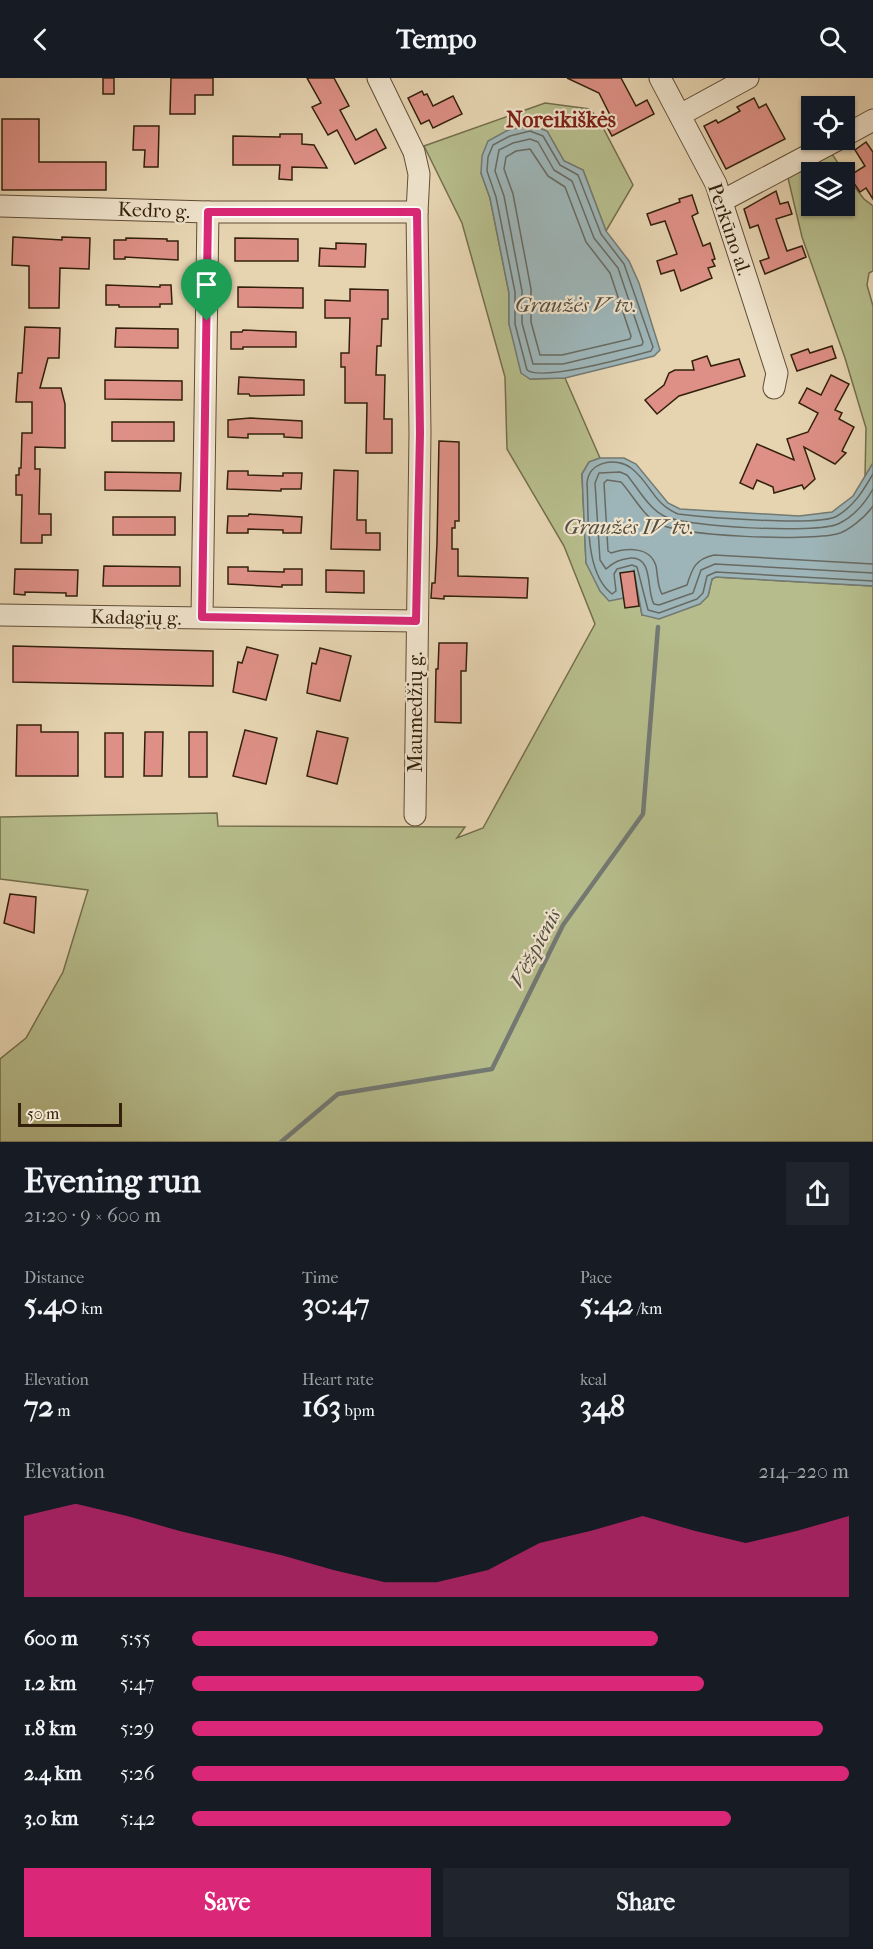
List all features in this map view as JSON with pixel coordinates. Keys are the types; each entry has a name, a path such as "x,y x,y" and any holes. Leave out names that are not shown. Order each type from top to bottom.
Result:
{"street":[{"name":"Maumedžių g.","path":"378,78 414,152 419,174 417,212 420,433 415,815"},
{"name":"Perkūno al.","path":"660,78 716,183 777,373 774,388"},
{"path":"680,115 748,78"},
{"path":"855,130 873,120"},
{"path":"722,201 818,150"},
{"name":"Kedro g.","path":"0,206 208,212 417,212"},
{"path":"202,617 208,212"},
{"name":"Kadagių g.","path":"0,615 416,621"}],"green space":[{"path":"545,103 590,109 600,122 633,185 606,231 583,170 564,161 547,131 531,125 508,130 481,173 490,198 509,293 509,324 530,379 565,378 600,458 589,462 582,474 586,563 634,571 642,615 708,596 712,579 716,577 873,586 873,1142 0,1142 0,1059 26,1038 63,972 88,890 0,879 0,817 217,813 218,826 465,827 457,838 483,828 595,624 564,546 507,449 505,377 462,223 424,146"},
{"path":"832,154 837,162 817,162"},
{"path":"801,171 801,216 855,216 855,187 873,206 873,271 869,273 867,285 873,306 873,463 865,477 866,428 845,358 802,237 788,178"}],"water":[{"name":"Graužės V tv.","path":"531,125 547,131 564,161 583,170 606,231 629,261 639,283 660,350 654,356 565,378 530,379 521,373 509,324 509,293 490,198 481,173 482,156 488,141 508,130"},
{"name":"Graužės IV tv.","path":"600,458 624,458 636,464 668,503 680,509 799,516 832,512 853,496 873,463 873,586 716,577 712,579 708,596 700,604 659,619 642,615 634,571 624,598 609,601 600,591 586,563 582,474 589,462"}],"building":[{"path":"103,78 114,78 114,94 103,94"},
{"path":"171,78 213,78 213,95 195,95 195,114 170,114"},
{"path":"307,78 334,78 349,106 340,110 356,140 376,129 386,148 355,164 337,130 328,135 312,107 321,103"},
{"path":"567,78 621,78 636,106 647,100 654,114 612,136 605,123 612,119 599,93"},
{"path":"422,91 424,95 427,94 433,106 453,96 462,114 433,128 429,120 421,124 408,98"},
{"path":"754,98 759,108 766,104 785,139 726,169 704,126 716,120 718,123 740,111 737,107"},
{"path":"2,119 39,119 39,162 106,162 106,190 2,190"},
{"path":"134,126 159,126 158,167 144,167 145,150 133,150"},
{"path":"280,134 302,134 302,144 314,145 327,168 292,167 292,180 279,179 280,165 233,165 233,136 280,137"},
{"path":"866,142 873,152 873,199 866,188 860,192 855,185 855,172 865,166 855,150"},
{"path":"776,191 780,204 788,202 792,214 776,219 787,251 802,246 806,257 765,274 760,261 769,258 758,225 750,228 744,209"},
{"path":"692,195 698,213 692,216 703,246 710,243 715,266 708,268 712,278 681,291 674,270 661,274 657,261 677,254 665,221 651,225 647,214"},
{"path":"13,237 62,240 62,237 90,238 89,269 60,268 59,308 29,308 29,266 12,265"},
{"path":"126,238 178,241 178,260 125,257 125,259 114,259 114,240 126,240"},
{"path":"235,238 298,239 298,261 235,261"},
{"path":"336,243 366,244 365,267 319,266 320,248 336,249"},
{"path":"106,285 160,287 160,285 171,285 172,304 160,304 160,307 106,305"},
{"path":"238,287 303,288 303,308 238,307"},
{"path":"350,289 388,290 388,319 382,319 381,346 377,346 376,375 385,375 384,419 392,419 392,453 366,453 367,403 345,403 345,367 341,367 341,353 349,353 350,318 325,318 325,300 350,301"},
{"path":"25,327 60,328 59,358 48,358 40,388 61,388 65,404 65,448 35,447 35,469 40,469 39,514 51,514 51,535 42,535 42,543 21,543 22,495 16,495 16,475 19,475 19,468 21,468 22,433 32,433 32,402 16,402 18,373 22,373"},
{"path":"116,328 178,329 178,348 115,347"},
{"path":"243,330 296,332 296,347 231,349 231,332 242,332"},
{"path":"832,346 836,358 797,371 791,355 808,349 810,353"},
{"path":"707,356 711,366 739,359 745,376 679,396 657,414 645,400 664,385 669,373 675,370 694,370 692,361"},
{"path":"831,375 849,384 835,410 842,413 839,419 854,427 842,451 846,453 835,464 804,447 815,479 804,489 802,485 774,493 773,487 757,480 753,489 740,483 757,444 794,460 787,439 808,432 818,413 799,403 807,388 821,395"},
{"path":"239,377 304,380 304,395 250,396 249,394 238,394"},
{"path":"105,380 182,381 182,400 105,399"},
{"path":"250,418 302,421 302,438 284,437 284,434 248,434 248,438 228,437 228,420"},
{"path":"112,422 174,422 174,441 112,441"},
{"path":"439,441 459,442 459,521 455,521 455,528 452,528 452,549 458,549 458,576 528,578 527,598 444,596 444,599 431,598 432,583 435,583"},
{"path":"334,470 358,471 357,520 366,520 366,533 380,533 380,550 331,549"},
{"path":"228,471 248,471 248,475 283,476 283,473 302,473 301,489 281,489 281,491 227,489"},
{"path":"105,472 181,473 180,491 105,490"},
{"path":"249,514 302,517 301,533 248,529 248,533 227,533 228,516 248,516"},
{"path":"113,517 175,517 175,535 113,535"},
{"path":"104,566 180,567 180,586 103,586"},
{"path":"228,567 248,567 248,571 284,572 284,569 302,569 302,585 282,585 282,587 228,584"},
{"path":"15,569 78,570 77,596 66,596 66,593 14,594"},
{"path":"326,570 364,571 364,593 326,592"},
{"path":"634,571 639,606 625,608 620,573"},
{"path":"439,643 467,643 466,671 461,671 461,723 435,722"},
{"path":"13,646 213,651 213,686 13,682"},
{"path":"247,647 278,655 266,700 233,692 238,662 242,663"},
{"path":"320,648 351,656 340,701 307,693 312,663 316,664"},
{"path":"17,725 41,725 41,732 78,732 78,776 16,776"},
{"path":"245,730 277,738 266,784 233,776"},
{"path":"317,731 348,738 337,784 307,776"},
{"path":"145,732 163,732 162,776 144,776"},
{"path":"189,732 207,732 207,777 189,777"},
{"path":"105,733 123,733 123,777 105,777"},
{"path":"10,894 36,897 34,933 4,923"}],"waterway":[{"name":"Vėžpienis","path":"281,1142 338,1094 492,1069 563,925 643,814 658,627"}],"district":[{"name":"Noreikiškės","path":"561,119"}],"route":[{"path":"208,212 417,212 420,433 416,621 202,617 207,321 208,212"}]}
